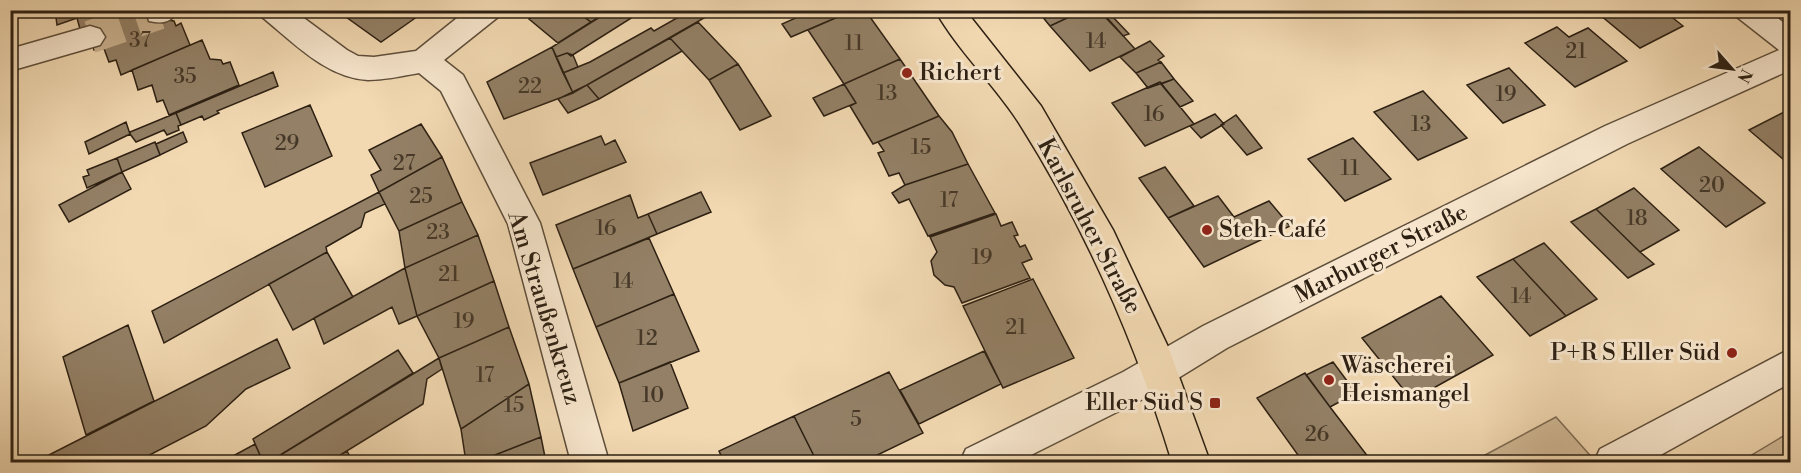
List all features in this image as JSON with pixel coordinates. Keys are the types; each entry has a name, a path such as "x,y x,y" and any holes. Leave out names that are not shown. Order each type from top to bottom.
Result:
{"main road":[{"name":"Karlsruher Straße","path":"949,10 1025,108 1080,201 1160,368 1175,407 1191,462"}],"street":[{"path":"272,10 342,61 358,67 375,68 424,61 456,33 488,10"},
{"path":"1747,10 1791,43"},
{"path":"1772,10 1791,35"},
{"path":"10,60 90,37"},
{"name":"Marburger Straße","path":"979,462 1136,384 1215,337 1616,135 1791,58"},
{"name":"Am Straußenkreuz","path":"424,61 452,83 524,223 590,462"},
{"path":"1613,462 1791,365"}],"shaded area":[{"path":"1556,417 1596,462 1472,462"},
{"path":"1790,432 1790,462 1740,462"}],"building":[{"path":"55,10 134,10 80,29 77,18 57,25"},
{"path":"134,10 158,10 166,20 174,21 176,26 181,23 190,45 121,75 116,60 109,62 103,46 94,50 87,27"},
{"path":"356,10 417,10 421,14 381,42 346,17"},
{"path":"541,10 575,10 591,22 558,43 529,19"},
{"path":"585,10 611,10 591,22 580,14"},
{"path":"611,10 644,10 571,56 567,53 556,57 552,47"},
{"path":"691,10 718,10 573,93 563,73 590,62 651,28 654,31"},
{"path":"793,10 854,10 791,37 782,24 798,17"},
{"path":"854,10 865,10 900,59 844,84 808,30"},
{"path":"1037,10 1084,10 1050,26"},
{"path":"1084,10 1100,10 1135,49 1090,71 1050,26"},
{"path":"1594,10 1663,10 1683,26 1640,48"},
{"path":"1111,15 1129,34 1123,36 1106,18"},
{"path":"698,22 738,64 709,80 670,38"},
{"path":"1557,27 1569,37 1588,28 1627,61 1575,87 1525,43"},
{"path":"670,38 682,51 599,99 587,85"},
{"path":"202,40 210,59 221,60 223,64 230,62 239,85 169,115 163,100 157,102 152,85 138,90 132,70"},
{"path":"1150,41 1164,56 1158,60 1161,62 1136,73 1120,57"},
{"path":"552,47 573,93 504,119 487,82"},
{"path":"567,53 573,55 578,67 563,73 556,57"},
{"path":"900,59 939,116 873,144 850,106 856,103 844,84"},
{"path":"1161,62 1174,79 1148,88 1136,73"},
{"path":"738,64 771,116 740,130 709,80"},
{"path":"1509,68 1545,105 1503,123 1467,85"},
{"path":"273,72 278,86 217,111 219,113 204,120 202,116 181,125 176,113"},
{"path":"1174,79 1193,101 1180,107 1161,84"},
{"path":"1160,82 1194,124 1145,146 1112,103"},
{"path":"844,84 856,103 824,116 813,98"},
{"path":"587,85 599,99 568,113 558,99"},
{"path":"1423,91 1467,138 1418,160 1374,112"},
{"path":"310,105 332,156 265,187 242,133"},
{"path":"1790,109 1790,165 1749,130"},
{"path":"176,113 181,125 178,126 179,130 167,135 164,130 136,142 130,134 130,132"},
{"path":"1215,114 1224,124 1201,138 1190,126"},
{"path":"1236,115 1262,148 1247,155 1221,125"},
{"path":"939,116 952,132 968,164 905,185 899,173 889,176 878,153 884,151 878,142"},
{"path":"126,122 130,134 89,154 85,142"},
{"path":"421,124 442,157 379,192 371,175 381,170 369,150"},
{"path":"183,132 187,142 160,155 156,144"},
{"path":"601,136 605,145 615,140 626,162 543,195 530,163"},
{"path":"1353,138 1391,179 1345,201 1308,159"},
{"path":"155,142 160,155 122,172 117,158"},
{"path":"1699,147 1765,203 1726,227 1661,169"},
{"path":"442,157 462,202 399,231 379,192"},
{"path":"117,158 122,172 87,188 83,177 89,175 87,170"},
{"path":"968,164 995,213 928,236 909,199 899,203 892,193 905,185"},
{"path":"1165,167 1194,206 1168,218 1139,178"},
{"path":"122,172 131,189 69,222 59,205"},
{"path":"1634,188 1679,230 1640,252 1596,209"},
{"path":"379,192 385,204 365,213 361,227 326,247 327,252 164,343 152,311"},
{"path":"701,192 711,212 657,234 648,214"},
{"path":"630,195 638,218 648,214 657,234 573,269 556,225"},
{"path":"1218,196 1234,217 1269,201 1290,226 1204,267 1168,218"},
{"path":"462,202 478,235 405,268 399,231"},
{"path":"1596,209 1654,264 1628,278 1571,222"},
{"path":"996,214 1001,226 1012,222 1018,235 1014,236 1020,247 1025,245 1032,259 1022,263 1030,278 962,303 954,287 945,285 934,275 931,261 937,252 930,237"},
{"path":"478,235 494,281 417,316 405,268"},
{"path":"649,238 674,294 596,327 573,269"},
{"path":"1544,243 1597,299 1566,316 1513,259"},
{"path":"327,252 353,297 293,330 269,284"},
{"path":"1513,259 1566,316 1530,336 1477,277"},
{"path":"405,268 417,316 399,324 392,307 324,344 314,318"},
{"path":"1033,279 1074,358 1003,388 963,306"},
{"path":"494,281 509,327 439,358 417,316"},
{"path":"674,294 699,351 619,383 596,327"},
{"path":"1441,296 1493,355 1412,400 1362,338"},
{"path":"128,325 154,401 86,435 63,357"},
{"path":"509,327 529,384 461,429 439,358"},
{"path":"277,339 290,368 246,389 206,426 136,462 46,462 45,457"},
{"path":"398,350 413,373 269,462 263,462 253,439"},
{"path":"984,351 1001,384 919,424 900,390"},
{"path":"439,358 442,369 427,379 423,404 329,462 269,462"},
{"path":"670,362 688,408 633,431 619,383"},
{"path":"1333,362 1356,393 1330,407 1306,375"},
{"path":"889,372 923,433 863,462 817,462 794,416"},
{"path":"1305,373 1372,462 1303,462 1257,398"},
{"path":"529,384 541,437 477,462 466,462 461,429"},
{"path":"794,416 817,462 724,462 719,451"},
{"path":"541,437 546,462 477,462"},
{"path":"255,444 263,462 222,462"},
{"path":"347,451 353,462 329,462"}],"tunnel":[{"path":"90,37 159,13"}],"place":[{"name":"Richert","path":"907,73"},
{"name":"Steh-Café","path":"1207,230"},
{"name":"P+R S Eller Süd","path":"1732,353"},
{"name":"Wäscherei Heismangel","path":"1329,380"},
{"name":"Eller Süd S","path":"1215,403"}]}
